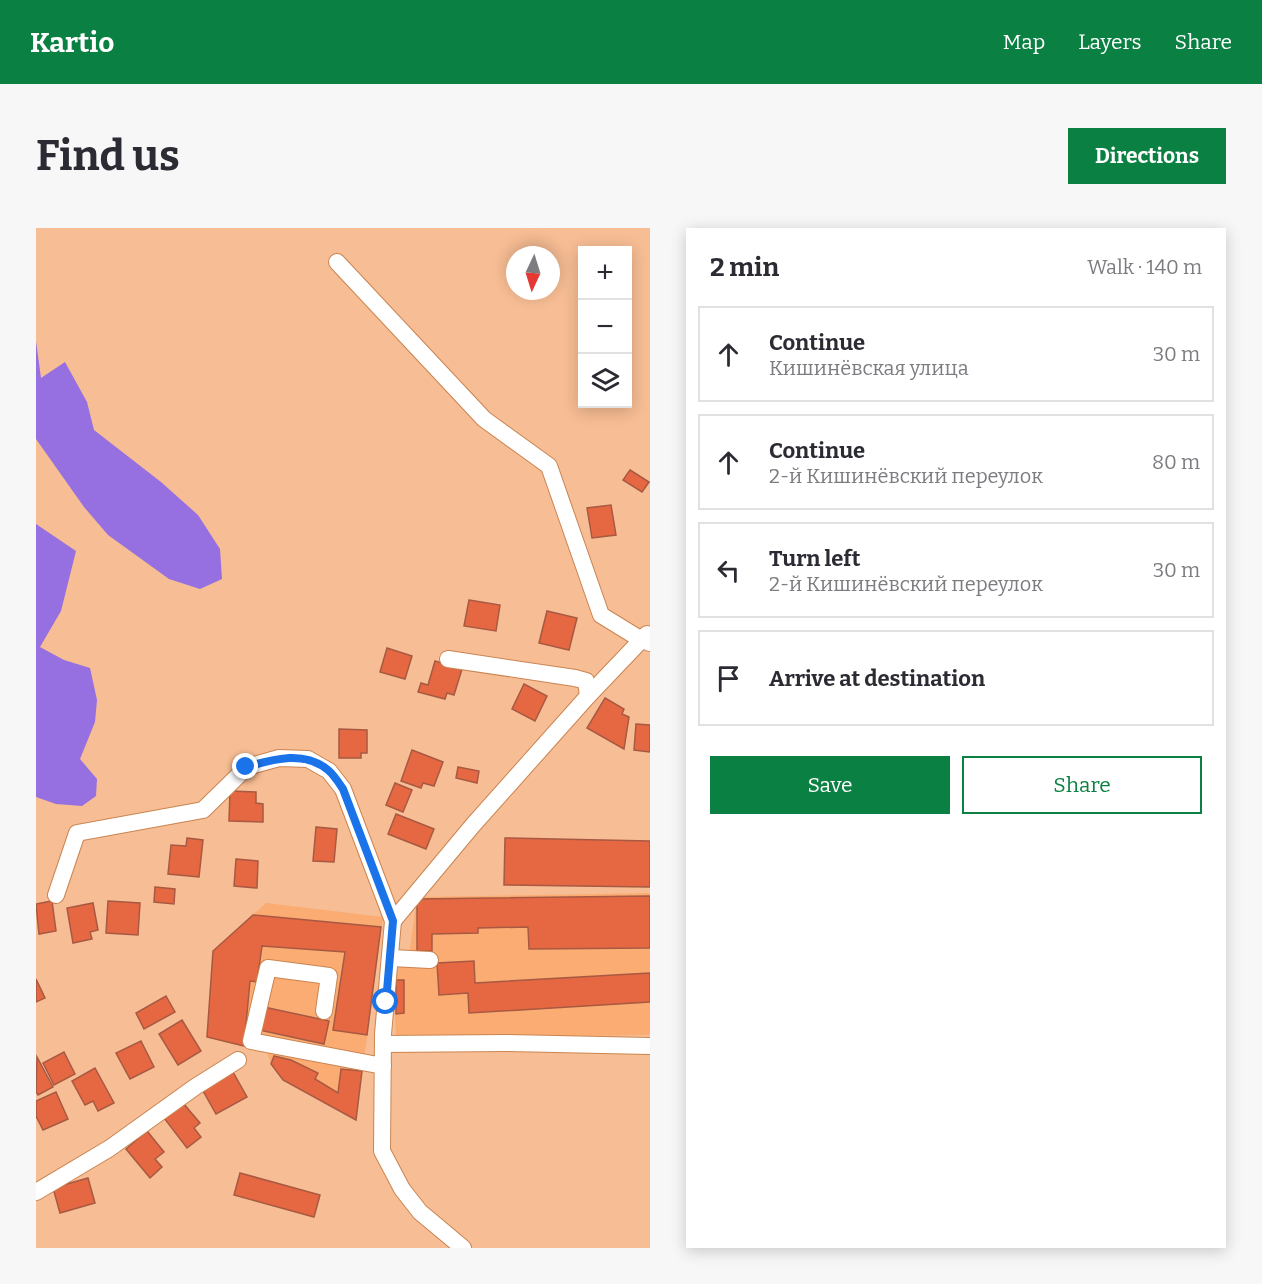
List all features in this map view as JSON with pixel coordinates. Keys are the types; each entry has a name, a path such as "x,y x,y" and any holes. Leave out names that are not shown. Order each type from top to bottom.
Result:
{"street":[{"path":"337,262 484,419 549,466 601,615 647,638 588,696 473,825 393,921"},
{"path":"448,659 586,681 588,696"},
{"path":"56,895 77,832 203,810 246,767 279,758 309,759 329,771 343,789 393,921 383,1044 382,1151 402,1189 420,1212 463,1248"},
{"path":"391,958 430,960"},
{"path":"324,1011 329,976 268,968 251,1041 383,1066"},
{"path":"383,1044 506,1043 605,1047 650,1046"},
{"path":"36,1192 110,1148 238,1060"}],"shaded area":[{"path":"36,341 41,378 65,362 87,402 94,430 161,482 198,515 220,549 222,579 200,589 169,579 108,535 84,507 36,439"},
{"path":"36,524 76,551 61,611 40,647 64,660 90,668 97,700 95,722 80,759 97,779 96,796 82,806 56,804 36,797"},
{"path":"650,893 650,1035 396,1038 393,979 410,949 417,897"},
{"path":"266,903 383,917 356,1120 283,1080 271,1064 267,1052 207,1037 213,951"}],"building":[{"path":"630,470 649,482 642,492 623,480"},
{"path":"611,505 616,535 592,538 587,508"},
{"path":"469,600 500,605 496,631 464,626"},
{"path":"547,611 577,618 569,650 539,643"},
{"path":"387,648 412,656 405,679 380,672"},
{"path":"435,661 462,669 454,695 447,693 445,699 418,692 421,683 428,685"},
{"path":"524,684 547,696 535,721 512,709"},
{"path":"605,698 624,709 622,714 629,717 624,749 587,728"},
{"path":"636,724 650,725 650,752 634,750"},
{"path":"339,729 367,730 367,753 361,753 361,758 339,758"},
{"path":"412,750 443,762 434,786 423,783 421,788 401,781"},
{"path":"458,767 479,771 477,783 456,778"},
{"path":"395,783 412,790 403,812 386,805"},
{"path":"230,791 256,792 256,803 263,804 263,822 229,821"},
{"path":"396,814 434,829 426,849 388,834"},
{"path":"316,827 337,829 334,862 313,861"},
{"path":"187,838 203,840 199,877 168,874 171,845 186,846"},
{"path":"505,838 650,841 650,887 504,885"},
{"path":"236,859 258,861 257,888 234,886"},
{"path":"155,887 175,889 174,904 154,902"},
{"path":"650,896 650,948 529,949 528,927 478,928 478,933 432,934 432,951 417,951 417,899"},
{"path":"52,901 56,931 39,934 36,904"},
{"path":"108,901 140,903 138,935 106,933"},
{"path":"93,903 98,930 90,932 92,939 73,943 67,908"},
{"path":"253,915 381,927 367,1035 333,1030 345,952 262,946 257,982 250,981 244,1046 207,1037 213,951"},
{"path":"474,961 475,983 650,973 650,1002 469,1013 468,993 439,995 437,963"},
{"path":"36,979 45,998 36,1002"},
{"path":"396,980 404,980 404,1013 396,1014"},
{"path":"166,996 175,1012 144,1029 136,1013"},
{"path":"264,1007 329,1021 324,1044 259,1030"},
{"path":"182,1020 201,1051 178,1065 159,1034"},
{"path":"141,1041 154,1067 130,1079 116,1053"},
{"path":"64,1052 75,1074 54,1085 43,1063"},
{"path":"274,1056 291,1060 318,1073 315,1079 338,1093 341,1069 362,1071 356,1120 283,1080 271,1064"},
{"path":"37,1057 53,1087 38,1095 36,1092"},
{"path":"95,1068 114,1103 98,1111 93,1101 85,1105 72,1081"},
{"path":"233,1072 247,1097 216,1114 202,1089"},
{"path":"56,1092 68,1119 43,1130 36,1116 36,1101"},
{"path":"183,1103 200,1123 194,1128 201,1137 187,1148 164,1118"},
{"path":"147,1131 164,1152 155,1159 162,1167 150,1178 126,1149"},
{"path":"240,1173 320,1195 314,1217 234,1195"},
{"path":"88,1178 95,1203 60,1213 53,1188"}],"route":[{"path":"246,767 279,758 309,759 329,771 343,789 393,921 386,1002"}]}
